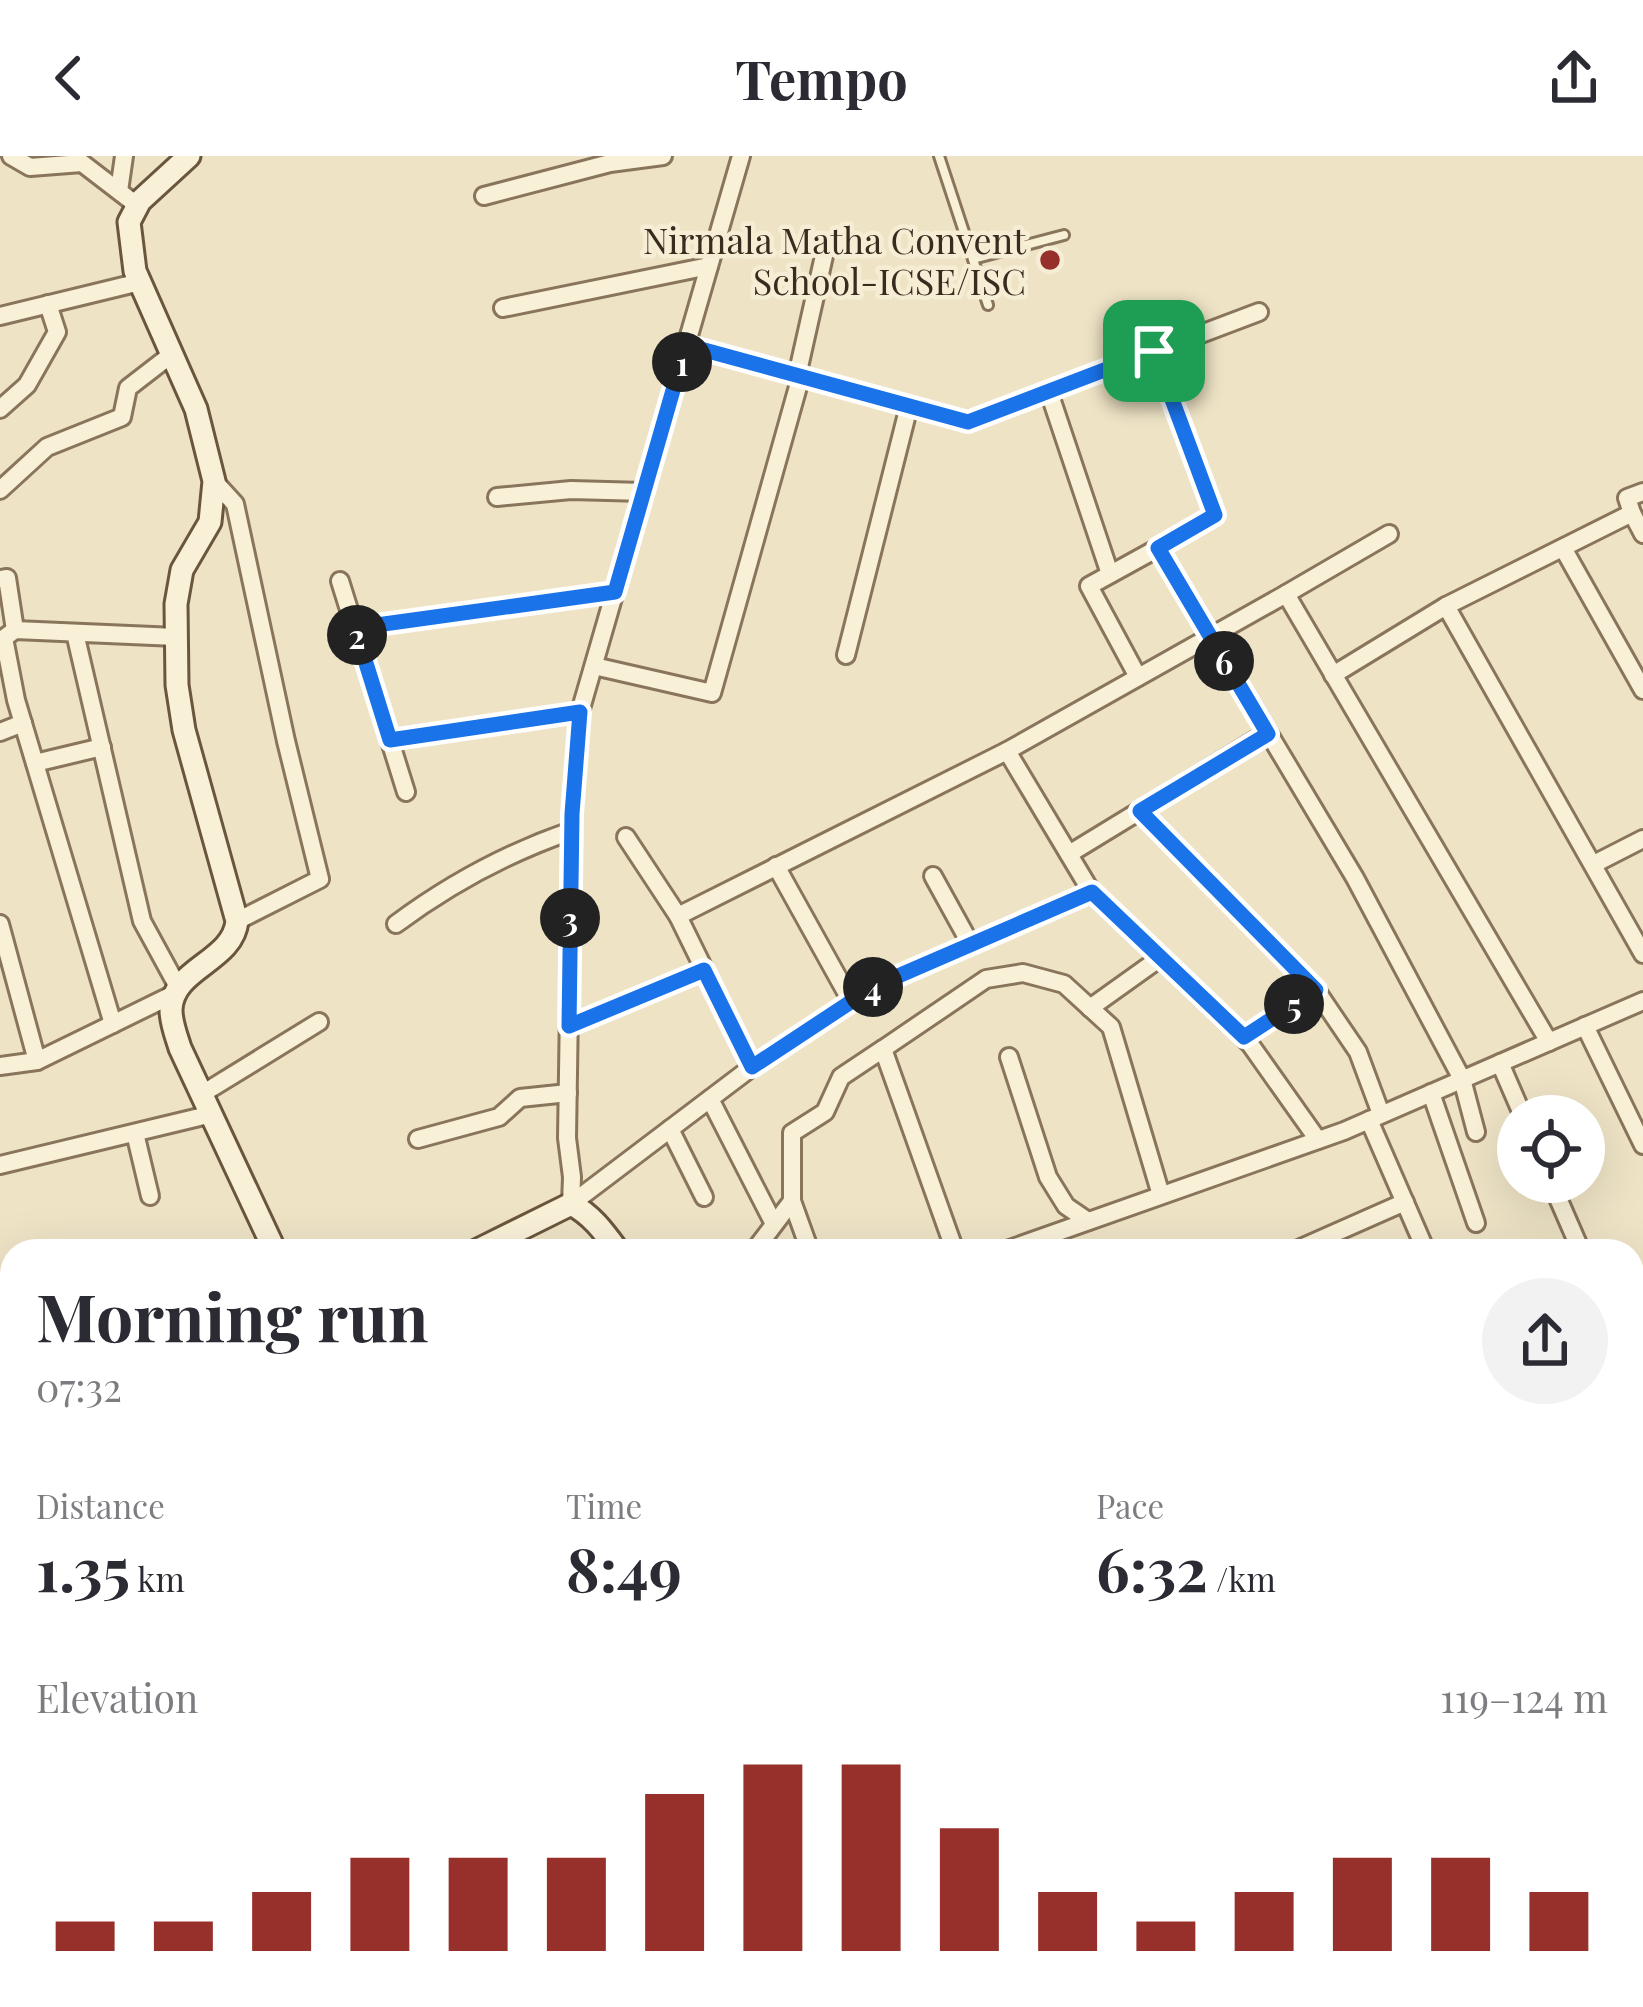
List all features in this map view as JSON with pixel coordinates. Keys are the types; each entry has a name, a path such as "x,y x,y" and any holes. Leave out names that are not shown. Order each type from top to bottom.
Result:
{"street":[{"path":"11,156 31,167 82,163 138,206"},
{"path":"119,191 124,156"},
{"path":"0,1066 38,1061 175,991 220,953 236,932 237,921 184,730 177,685 176,604 182,570 210,522 214,481 196,409 135,271 129,222 138,206 189,156"},
{"path":"484,196 609,159 663,156"},
{"path":"571,1204 567,1138 572,831 580,712 741,156"},
{"path":"594,666 712,692 799,376 826,247"},
{"path":"503,308 709,266"},
{"path":"0,316 140,282"},
{"path":"0,410 27,385 57,332 48,304"},
{"path":"686,345 968,422 1258,312"},
{"path":"1138,677 1089,586 1215,515 1154,351"},
{"path":"0,490 47,447 122,417 128,388 172,354"},
{"path":"1048,392 1110,574"},
{"path":"846,655 909,406"},
{"path":"214,481 235,504 320,879 237,921"},
{"path":"497,497 571,490 644,492"},
{"path":"1643,492 1627,499 1643,534"},
{"path":"1334,675 1446,606 1632,513"},
{"path":"677,916 1007,751 1389,533"},
{"path":"1158,548 1354,878 1462,1079 1476,1132"},
{"path":"1563,548 1643,690"},
{"path":"0,579 7,578 15,630"},
{"path":"340,581 406,792"},
{"path":"355,628 615,592"},
{"path":"1286,594 1550,1042"},
{"path":"1446,606 1643,954"},
{"path":"113,1024 23,723 4,638 15,630 176,637"},
{"path":"75,633 142,921 175,991 171,1016 180,1048 269,1239"},
{"path":"390,740 580,712"},
{"path":"0,732 23,723"},
{"path":"1069,854 1268,734"},
{"path":"35,763 102,748"},
{"path":"1007,751 1092,892 1244,1037 1318,1140"},
{"path":"1140,811 1316,990 1358,1052 1375,1117 1421,1239"},
{"path":"396,924 479,870 572,831"},
{"path":"626,837 677,916 752,1067"},
{"path":"1594,864 1643,839"},
{"path":"776,866 851,1001"},
{"path":"933,876 970,944"},
{"path":"500,1239 571,1204 752,1067 875,986 1092,892"},
{"path":"0,923 38,1061"},
{"path":"1090,1008 1160,958"},
{"path":"569,1026 704,970"},
{"path":"806,1239 792,1201 792,1133 825,1112 842,1077 986,979 1023,973 1064,985 1112,1027 1161,1195"},
{"path":"1244,1037 1316,990"},
{"path":"1048,1239 1318,1140 1643,1001"},
{"path":"0,1165 135,1132 207,1104 320,1022"},
{"path":"1585,1026 1643,1145"},
{"path":"883,1049 951,1239"},
{"path":"1009,1057 1048,1177 1066,1206 1088,1221"},
{"path":"1500,1063 1514,1095"},
{"path":"1431,1093 1476,1223"},
{"path":"418,1139 499,1118 520,1098 568,1094"},
{"path":"710,1099 774,1224"},
{"path":"670,1129 704,1197"},
{"path":"135,1132 150,1196"},
{"path":"763,1239 792,1201"},
{"path":"1321,1239 1405,1202"},
{"path":"1560,1203 1576,1239"},
{"path":"571,1204 584,1210 609,1239"}],"lane":[{"path":"940,156 988,305"},
{"path":"973,259 1064,235"}],"place":[{"name":"Nirmala Matha Convent School-ICSE/ISC","path":"1050,260"}],"route":[{"path":"686,345 968,422 1154,351 1215,515 1158,548 1268,734 1140,811 1316,990 1244,1037 1092,892 875,986 752,1067 704,970 569,1026 572,814 580,712 390,740 355,628 615,592 686,345"}]}
